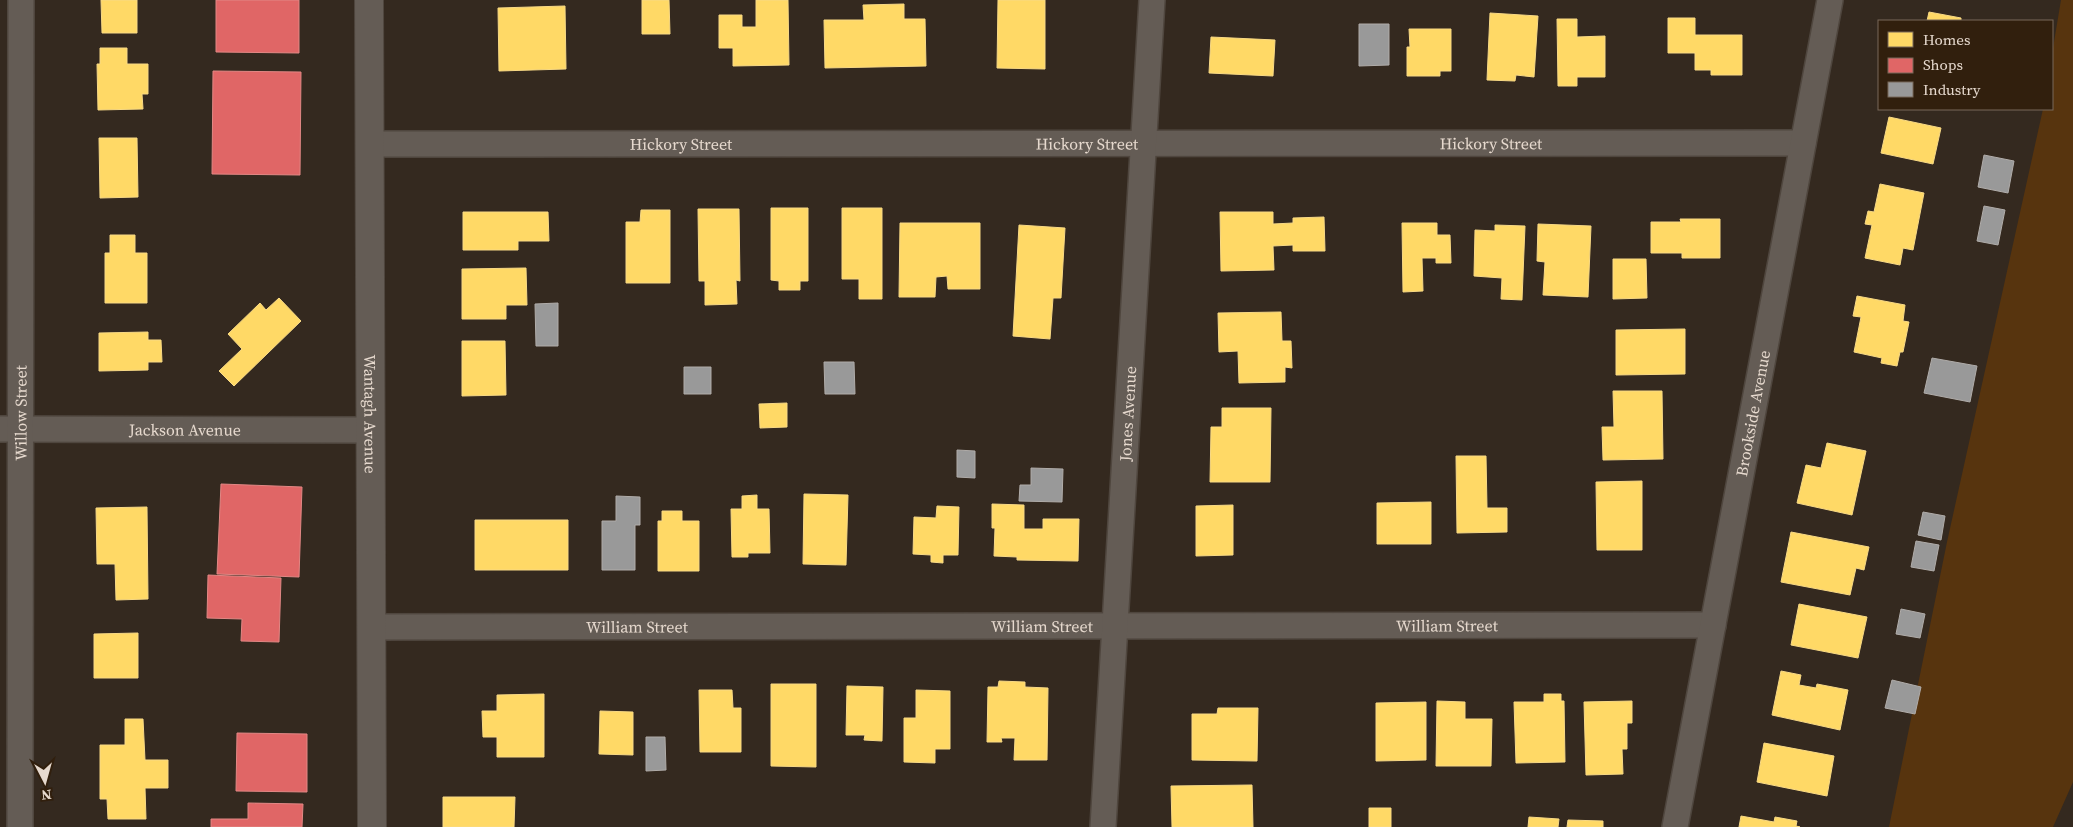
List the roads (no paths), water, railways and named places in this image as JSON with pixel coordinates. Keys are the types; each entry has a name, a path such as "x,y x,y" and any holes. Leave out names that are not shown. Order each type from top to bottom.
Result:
{"main road":[{"name":"Wantagh Avenue","path":"369,0 372,827"}],"street":[{"name":"Willow Street","path":"20,827 10,429 21,0"},
{"name":"Jones Avenue","path":"1103,827 1152,0"},
{"name":"Brookside Avenue","path":"1674,827 1830,0"},
{"name":"Hickory Street","path":"369,144 1803,143"},
{"name":"Jackson Avenue","path":"10,429 370,430"},
{"name":"William Street","path":"371,627 1713,625"}]}
